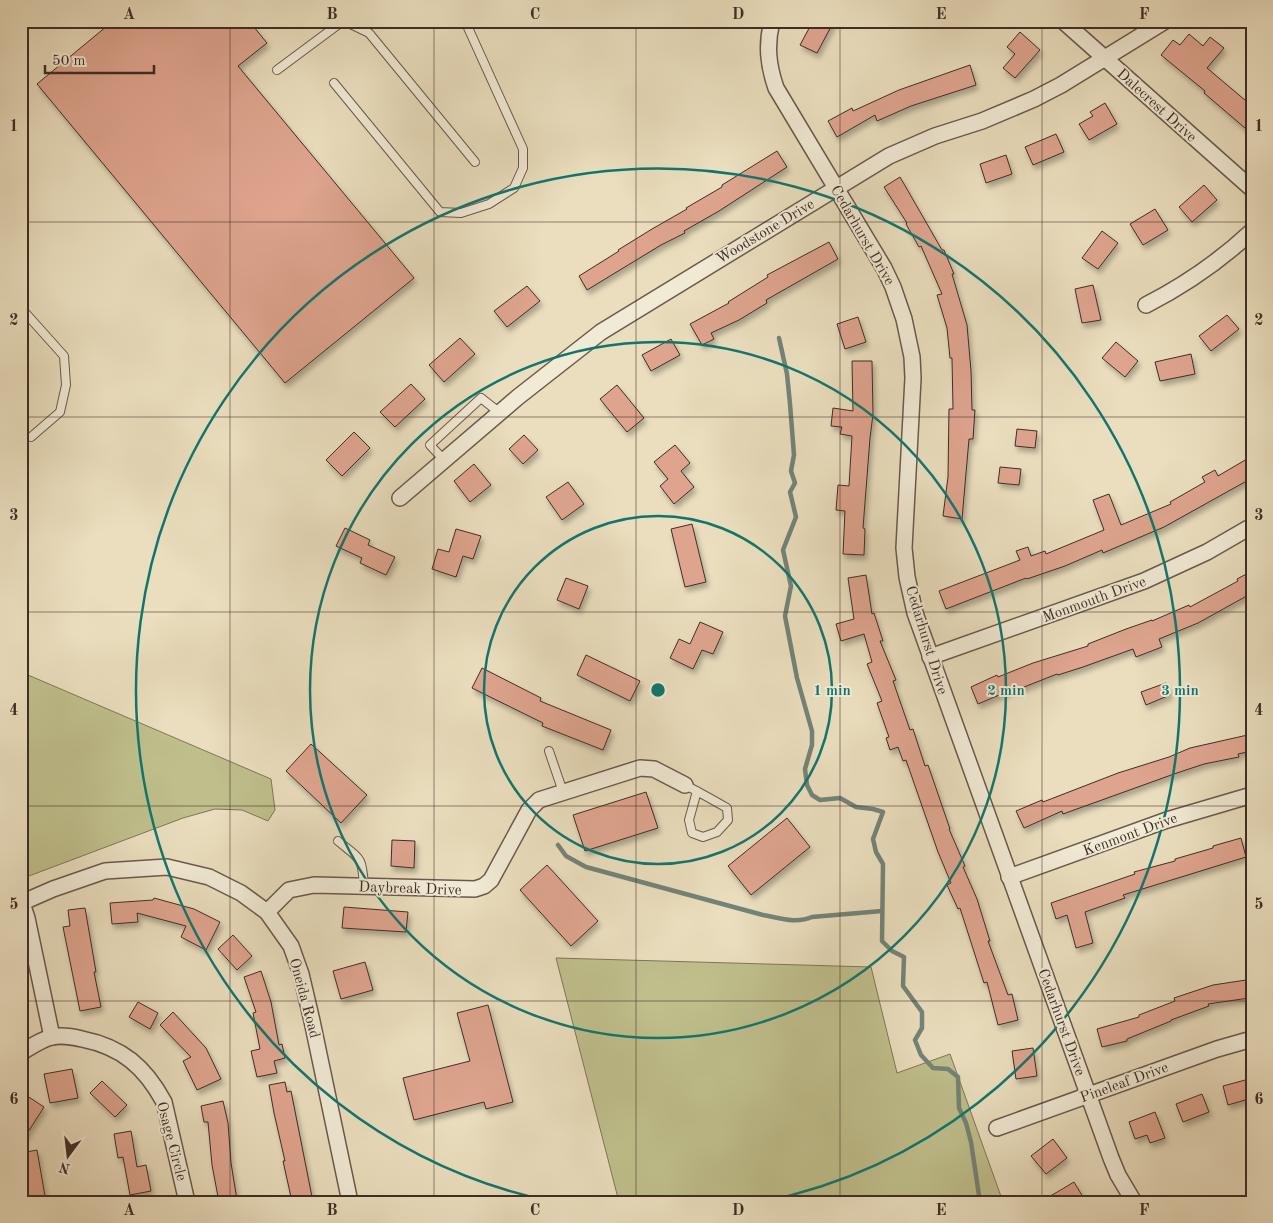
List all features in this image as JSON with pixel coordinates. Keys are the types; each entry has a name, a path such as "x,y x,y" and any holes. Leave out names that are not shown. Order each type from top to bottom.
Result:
{"street":[{"name":"Cedarhurst Drive","path":"772,21 769,31 768,56 776,88 884,268 900,304 909,338 914,378 904,548 907,576 915,612 1088,1095 1118,1175 1134,1202"},
{"name":"Dalecrest Drive","path":"1063,21 1252,189"},
{"name":"Woodstone Drive","path":"400,498 500,413 601,332 889,156 913,145 1008,112 1061,85 1165,21"},
{"path":"1146,305 1176,290 1204,271 1252,231"},
{"name":"Monmouth Drive","path":"930,657 1144,582 1192,559 1252,526"},
{"name":"Daybreak Drive","path":"267,912 289,890 314,885 470,889 484,886 494,875 529,810 540,800 646,767 654,769 691,788"},
{"name":"Kenmont Drive","path":"1009,877 1167,820 1252,795"},
{"name":"Oneida Road","path":"21,903 53,888 105,871 167,866 209,877 241,893 267,912 290,946 301,974 350,1202"},
{"path":"21,903 27,918 52,1036 21,1053"},
{"name":"Osage Circle","path":"52,1036 74,1037 94,1042 116,1050 138,1065 156,1088 164,1102 187,1202"},
{"name":"Pineleaf Drive","path":"997,1128 1217,1049 1252,1039"}],"lane":[{"path":"277,70 344,21 369,33 475,162"},
{"path":"334,83 440,212 461,213 489,204 514,188 524,168 523,149 465,21"},
{"path":"21,308 64,356 66,385 60,412 31,437"},
{"path":"444,460 430,445 481,398 500,413"},
{"path":"550,752 563,792"},
{"path":"691,788 727,808 728,820 717,832 703,837 692,832 689,820 691,788"},
{"path":"338,841 359,858 362,863 364,886"}],"green space":[{"path":"21,672 271,779 275,810 268,821 242,810 215,809 183,818 21,879"},
{"path":"556,958 871,967 897,1073 950,1054 1003,1202 619,1202"}],"building":[{"path":"113,21 249,21 267,43 238,66 414,278 285,383 37,84"},
{"path":"813,21 834,21 817,53 800,45"},
{"path":"1020,32 1040,50 1015,78 1003,68 1015,54 1007,47"},
{"path":"1189,34 1203,46 1210,37 1224,48 1207,68 1252,106 1252,134 1204,93 1205,91 1161,55 1173,40 1180,45"},
{"path":"970,65 976,85 911,106 877,121 875,115 837,137 828,121 852,108 853,111 899,90"},
{"path":"1105,103 1117,124 1089,140 1079,124 1093,116 1090,112"},
{"path":"1056,134 1064,152 1033,165 1025,147"},
{"path":"777,151 787,167 684,231 685,233 661,245 587,290 579,276"},
{"path":"1006,155 1012,174 986,183 980,164"},
{"path":"900,177 942,250 944,250 954,274 952,274 967,325 972,410 975,410 973,439 969,439 962,519 943,516 948,477 949,409 953,409 952,358 950,358 947,328 937,295 942,294 921,246 919,247 907,223 884,187"},
{"path":"1204,185 1217,200 1192,222 1179,207"},
{"path":"1155,209 1168,230 1143,245 1130,224"},
{"path":"1102,231 1118,243 1098,269 1082,258"},
{"path":"829,242 838,259 766,300 767,303 739,320 711,333 714,339 702,345 690,324 729,303 768,277 767,275"},
{"path":"1093,285 1101,320 1082,323 1075,289"},
{"path":"527,286 540,301 507,327 494,311"},
{"path":"1227,315 1239,329 1211,351 1199,336"},
{"path":"858,317 866,342 845,349 837,324"},
{"path":"460,338 475,354 444,382 429,365"},
{"path":"671,339 680,355 651,371 642,355"},
{"path":"1116,342 1138,361 1125,377 1102,358"},
{"path":"1191,354 1195,374 1160,381 1155,362"},
{"path":"852,361 872,361 873,414 863,528 865,529 864,555 843,554 845,511 836,510 838,485 849,486 852,436 840,434 842,427 831,426 833,408 853,411"},
{"path":"411,384 425,399 395,427 380,412"},
{"path":"617,385 644,418 627,432 600,399"},
{"path":"1017,429 1037,431 1035,448 1015,446"},
{"path":"354,432 370,448 342,476 326,460"},
{"path":"524,435 538,450 523,464 509,449"},
{"path":"675,445 690,463 681,471 694,487 674,504 660,486 668,479 654,462"},
{"path":"1252,456 1252,478 1164,527 1103,553 1102,550 1065,566 1026,578 946,609 939,591 1020,560 1016,551 1028,547 1031,556 1045,551 1046,554 1104,530 1093,500 1109,494 1121,525 1171,504 1170,502 1205,482 1202,477 1215,470 1218,476"},
{"path":"474,464 491,485 470,502 454,481"},
{"path":"1000,467 1021,469 1019,485 998,483"},
{"path":"568,482 584,504 562,520 546,497"},
{"path":"692,524 706,582 685,587 671,529"},
{"path":"345,528 370,540 368,545 395,557 386,575 360,563 362,558 336,546"},
{"path":"456,529 481,536 473,559 463,556 456,577 432,569 438,549 449,552"},
{"path":"1252,571 1252,593 1198,623 1159,639 1162,647 1136,657 1133,649 1057,674 1019,689 1018,687 978,704 971,687 997,675 998,677 1033,663 1088,646 1088,644 1126,629 1152,621 1189,605 1190,607 1238,581 1237,579"},
{"path":"866,575 872,614 874,613 883,641 880,641 896,680 893,681 910,730 913,729 925,766 928,765 949,829 977,899 990,941 988,941 1008,995 1012,994 1018,1020 998,1025 987,982 984,983 960,908 958,909 947,885 951,883 938,852 906,760 903,761 898,747 890,750 886,738 889,737 877,703 882,701 867,664 872,662 864,634 841,641 836,624 854,619 848,578"},
{"path":"566,578 588,586 579,609 557,600"},
{"path":"700,622 723,632 713,654 702,650 693,669 670,658 679,639 690,644"},
{"path":"586,655 640,681 630,701 577,675"},
{"path":"482,668 541,698 540,701 611,730 603,750 542,726 543,723 472,688"},
{"path":"1166,683 1170,695 1146,705 1141,692"},
{"path":"1252,734 1252,751 1238,754 1239,757 1204,764 1063,814 1062,811 1024,828 1016,811 1190,748"},
{"path":"311,744 367,795 341,823 286,771"},
{"path":"646,792 658,828 585,851 573,815"},
{"path":"787,818 810,847 751,895 728,866"},
{"path":"1241,838 1246,857 1123,895 1125,898 1085,912 1093,943 1076,948 1067,915 1056,919 1051,903 1135,874 1134,872 1175,861 1175,859"},
{"path":"392,840 415,841 414,868 391,866"},
{"path":"547,865 598,921 571,946 520,890"},
{"path":"154,898 194,909 220,922 206,950 181,937 186,926 137,913 138,922 112,924 110,903 153,900"},
{"path":"344,907 408,912 406,932 342,928"},
{"path":"85,908 101,1007 80,1011 63,927 70,926 68,910"},
{"path":"233,935 252,956 237,970 218,949"},
{"path":"365,962 373,990 341,999 333,971"},
{"path":"261,971 271,1002 279,1045 282,1044 285,1058 274,1061 277,1073 257,1077 251,1051 260,1049 253,1013 256,1012 244,977"},
{"path":"1246,980 1249,998 1208,1004 1209,1006 1171,1020 1127,1039 1127,1041 1102,1047 1097,1029 1139,1017 1139,1015 1175,1001 1174,998 1213,985"},
{"path":"138,1002 158,1013 150,1029 129,1017"},
{"path":"488,1005 513,1102 486,1109 484,1102 414,1120 403,1078 470,1061 457,1013"},
{"path":"173,1012 206,1048 221,1079 197,1090 183,1061 191,1057 160,1025"},
{"path":"1033,1048 1037,1076 1016,1079 1012,1051"},
{"path":"72,1069 78,1098 50,1103 44,1074"},
{"path":"1249,1079 1252,1088 1252,1098 1228,1105 1223,1086"},
{"path":"102,1081 127,1105 115,1117 90,1093"},
{"path":"285,1082 287,1092 291,1091 313,1202 292,1202 269,1085"},
{"path":"21,1092 44,1107 21,1143"},
{"path":"1202,1094 1209,1112 1183,1122 1176,1104"},
{"path":"223,1101 228,1123 231,1163 237,1200 219,1202 212,1165 208,1122 204,1122 201,1106"},
{"path":"1155,1112 1165,1138 1150,1143 1147,1135 1135,1139 1129,1122"},
{"path":"131,1131 137,1167 146,1165 151,1191 130,1195 123,1157 118,1158 114,1134"},
{"path":"1053,1139 1067,1158 1046,1174 1031,1156"},
{"path":"37,1150 46,1202 21,1202 21,1153"},
{"path":"1074,1182 1086,1202 1040,1202 1064,1188"}],"waterway":[{"path":"779,338 787,374 790,404 794,455 791,471 795,483 790,492 796,517 783,550 791,586 785,616 797,678 812,731 812,745 805,769 807,785 812,795 820,800 840,798 856,807 883,812 873,839 876,852 883,864 882,941 892,951 904,957 903,986 922,1012 922,1028 915,1040 921,1055 933,1068 948,1069 958,1077 959,1108 966,1123 971,1142 980,1202"},
{"path":"558,845 566,856 586,867 776,918 800,920 812,917 882,911"}]}
